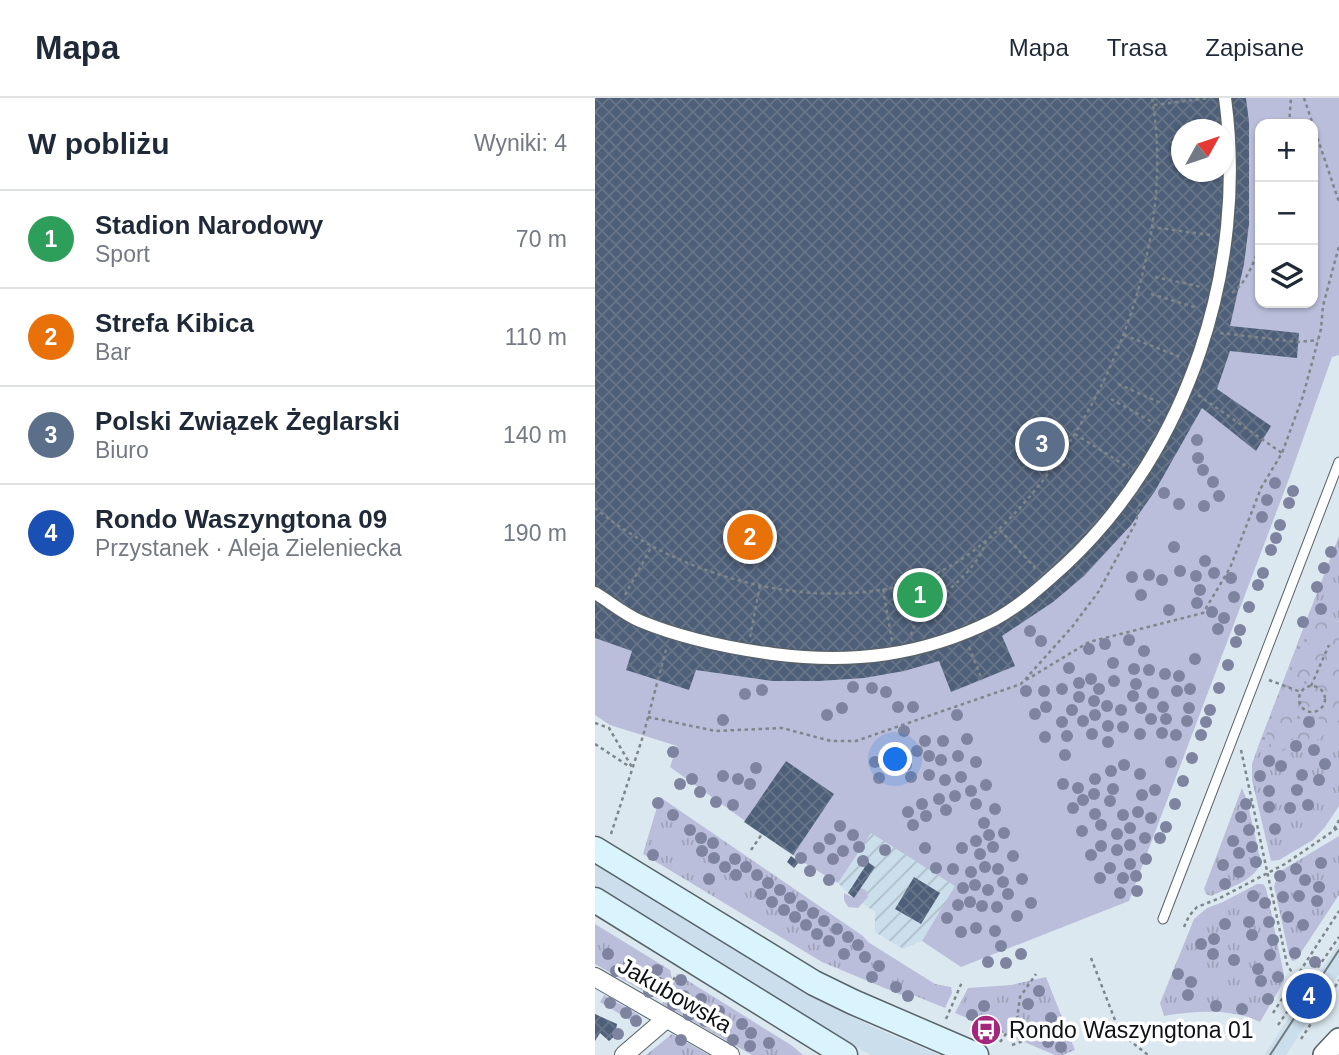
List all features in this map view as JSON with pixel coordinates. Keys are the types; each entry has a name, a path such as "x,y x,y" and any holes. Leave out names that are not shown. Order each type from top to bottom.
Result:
{"main road":[{"path":"603,843 814,983 976,1055"},
{"path":"595,900 845,1055"}],"street":[{"path":"595,593 638,620 687,636 753,651 817,659 870,657 916,649 961,634 996,618 1036,591 1098,533 1126,497 1175,416 1197,364 1210,320 1226,230 1230,174 1225,98"},
{"path":"595,604 618,608"},
{"name":"Jakubowska","path":"595,977 730,1055"},
{"path":"624,1055 666,1019"},
{"path":"1324,1055 1339,1039"},
{"path":"1332,1055 1339,1039"}],"lane":[{"path":"1163,919 1339,462"}],"path":[{"path":"595,508 652,546 705,570 760,585 819,592 883,589 916,581 946,568 986,541 1000,530 1042,481 1075,434 1103,386 1124,335 1140,281 1151,227 1156,170 1153,98"},
{"path":"1154,105 1211,98"},
{"path":"1289,119 1291,98"},
{"path":"1304,98 1339,202"},
{"path":"1151,227 1196,234"},
{"path":"648,717 716,731 782,727 831,741 856,741 1021,684 1089,642 1203,612 1230,568 1261,488 1282,453 1303,396 1339,246"},
{"path":"1238,289 1255,259"},
{"path":"1155,277 1187,284"},
{"path":"1151,294 1182,303"},
{"path":"1124,335 1167,351"},
{"path":"1232,335 1298,342 1318,340"},
{"path":"1118,384 1148,397"},
{"path":"1111,399 1139,415"},
{"path":"1209,403 1282,453"},
{"path":"1075,434 1114,459"},
{"path":"1021,684 1099,591 1118,559 1139,514"},
{"path":"1000,530 1031,563"},
{"path":"918,621 977,563 986,541"},
{"path":"630,585 652,546"},
{"path":"751,630 760,585"},
{"path":"883,589 891,633"},
{"path":"1311,686 1319,688 1325,695 1325,703 1320,710 1311,713 1303,709 1299,701 1301,692 1311,686 1329,645"},
{"path":"971,651 982,680"},
{"path":"603,843 633,769 663,663"},
{"path":"1266,679 1301,692"},
{"path":"595,723 609,728 633,769"},
{"path":"1237,727 1287,964 1295,978"},
{"path":"595,744 633,769"},
{"path":"1332,832 1339,820"},
{"path":"1184,927 1197,907 1267,873 1339,827"},
{"path":"751,850 762,834"},
{"path":"1273,1013 1339,911"},
{"path":"1278,1025 1339,937"},
{"path":"1091,958 1120,1033 1148,1055"},
{"path":"1000,1042 1017,1019 1020,997 1036,974"},
{"path":"662,999 674,979"},
{"path":"1335,987 1339,980"},
{"path":"946,1019 962,982"},
{"path":"1301,1040 1316,1016"},
{"path":"1012,1045 1051,1031 1063,1019"}],"shaded area":[{"path":"871,832 956,886 922,941 903,949 875,932 875,912 838,883"},
{"path":"595,862 815,997 873,1027 940,1055 870,1055 595,886"},
{"path":"1339,943 1339,974 1286,1055 1264,1055"}],"green space":[{"path":"595,98 1339,98 1339,355 1332,357 1290,476 1129,901 961,967 922,941 955,886 871,833 838,883 801,861 670,767 677,746 610,725 595,715"},
{"path":"1339,536 1339,622 1310,611"},
{"path":"1310,611 1339,622 1339,720 1312,743 1294,750 1258,747"},
{"path":"1310,611 1316,613 1307,624 1306,637 1325,648 1324,650 1302,643 1292,669 1293,673 1308,684 1300,689 1292,675 1286,675"},
{"path":"1339,662 1339,806 1313,840 1279,860 1271,861 1252,780 1252,764 1258,747 1265,749"},
{"path":"1281,688 1284,689 1280,699 1278,698 1266,736 1271,741 1271,750 1258,747"},
{"path":"1299,708 1308,715 1320,713 1318,722 1311,727 1300,725 1295,711"},
{"path":"1293,738 1303,739 1306,747 1285,751 1287,742"},
{"path":"1242,788 1261,862 1258,869 1247,879 1211,896 1206,894 1204,889"},
{"path":"660,797 868,942 935,984 951,987 952,993 945,1008 913,995 911,999 822,962 643,854"},
{"path":"1339,836 1339,895 1296,960 1292,961 1274,886 1279,872"},
{"path":"1257,884 1263,884 1266,888 1284,975 1284,981 1260,1022 1225,1013 1200,1012 1164,1016 1160,1003 1194,919 1207,908"},
{"path":"860,888 866,890 868,897 858,908 848,907 844,893 854,898"},
{"path":"595,924 670,970 672,978 660,998 657,999 595,964"},
{"path":"682,977 803,1055 752,1055 662,1004 675,980"},
{"path":"1046,977 1075,1050 1063,1055 1055,1055 955,1013 968,988 1011,985"},
{"path":"604,995 639,1015 641,1022 638,1025 600,1002"},
{"path":"672,1034 709,1055 646,1055"}],"building":[{"path":"595,98 1246,98 1249,122 1249,224 1244,264 1230,326 1299,333 1297,358 1230,351 1217,389 1271,426 1256,451 1202,408 1155,491 1131,525 1084,576 1053,602 1002,636 1015,666 951,692 939,661 864,678 819,681 772,681 696,670 689,690 626,670 632,651 595,638"},
{"path":"786,761 834,794 793,855 744,822"},
{"path":"791,856 799,862 794,868 787,862"},
{"path":"868,862 875,867 854,898 848,893"},
{"path":"914,877 940,893 921,924 895,909"},
{"path":"595,1014 617,1024 615,1036 609,1041 600,1033 595,1041"}],"tram line":[{"path":"1270,1055 1339,950"}],"place":[{"name":"Polski Związek Żeglarski","path":"1042,444"},
{"name":"Strefa Kibica","path":"750,537"},
{"name":"Stadion Narodowy","path":"920,595"},
{"name":"Rondo Waszyngtona 09","path":"1309,996"},
{"name":"Rondo Waszyngtona 01","path":"986,1030"}]}
